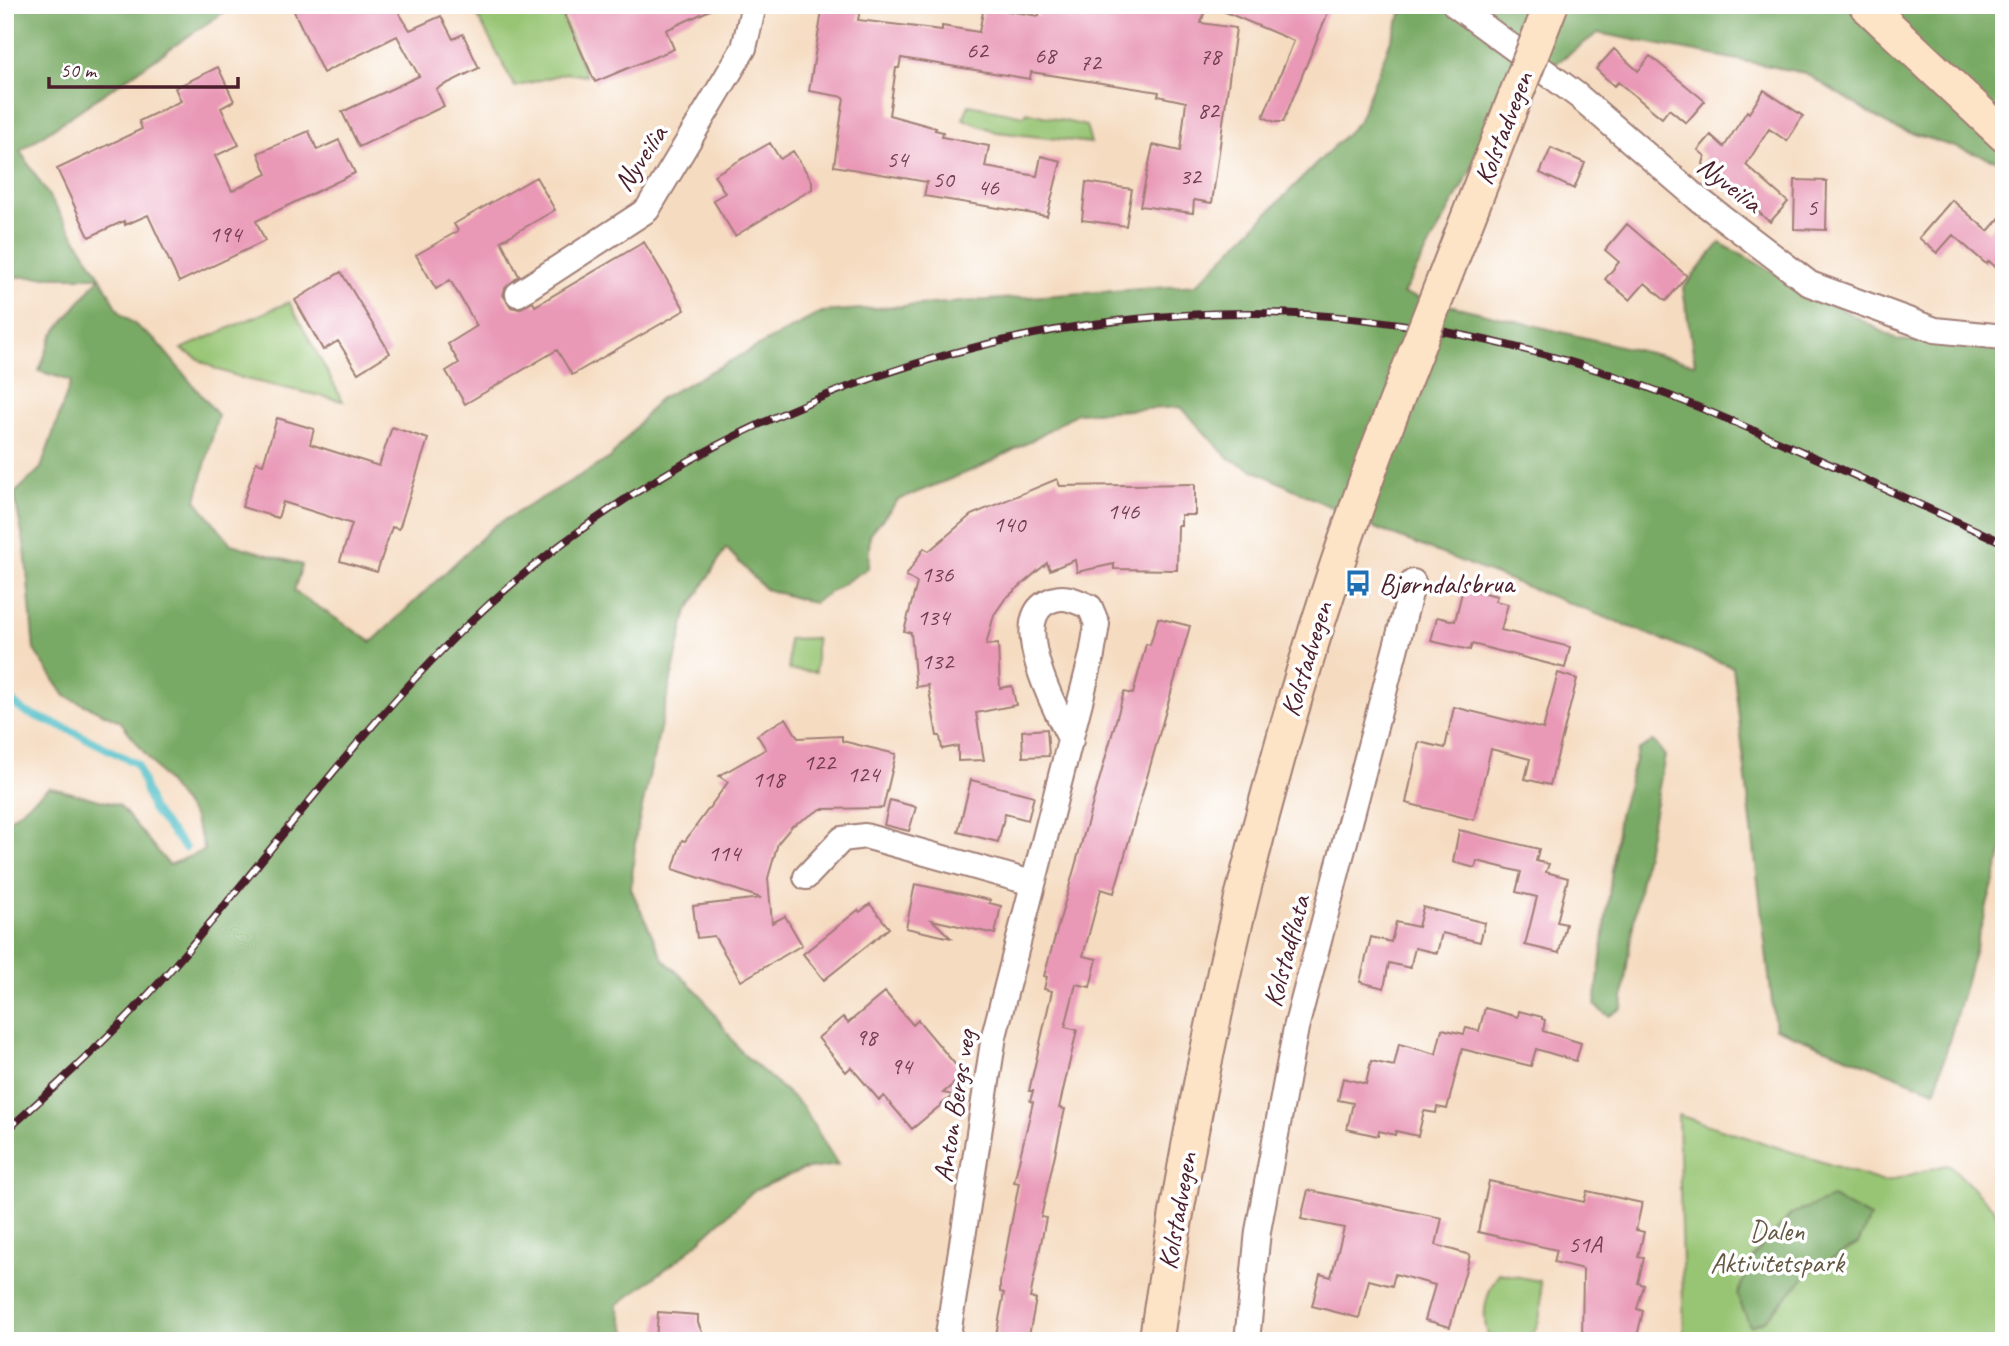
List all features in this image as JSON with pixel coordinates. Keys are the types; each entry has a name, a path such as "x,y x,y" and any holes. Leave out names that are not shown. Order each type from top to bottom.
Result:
{"main road":[{"name":"Kolstadvegen","path":"1156,1341 1171,1239 1220,989 1255,838 1326,593 1378,449 1551,5"},
{"path":"1866,5 2004,135"}],"street":[{"name":"Nyveilia","path":"518,295 647,209 744,48 754,5"},
{"name":"Nyveilia","path":"1455,5 1577,95 1698,198 1810,284 1935,330 2004,337"},
{"name":"Kolstadflata","path":"1247,1341 1258,1231 1296,1028 1413,583"},
{"name":"Anton Bergs veg","path":"947,1341 994,1037 1032,883 1071,740 1093,655 1097,624 1090,607 1069,597 1054,598 1040,607 1032,620 1031,637 1051,699 1071,740"},
{"path":"806,877 842,839 865,836 1032,883"}],"green space":[{"path":"5,5 234,5 20,151 100,276 120,313 157,342 218,415 196,500 231,544 302,565 294,591 372,642 494,526 610,458 659,399 822,312 1196,285 1358,122 1405,5 2004,5 2004,163 1892,127 1805,73 1598,33 1512,95 1403,294 1695,364 1683,288 1720,243 1898,340 2004,348 2004,845 1935,1091 1775,1028 1733,667 1375,528 1228,458 1181,407 1077,413 980,467 898,500 870,534 868,568 813,603 765,589 726,548 686,614 636,834 631,889 663,959 700,994 741,1052 802,1106 838,1165 802,1170 753,1191 683,1256 617,1305 630,1341 5,1341 5,823 49,787 119,805 169,865 205,850 193,816 120,721 65,696 34,650 25,548 14,494 41,468 71,381 39,371 52,336 100,277 5,277"},
{"path":"491,5 558,5 586,76 566,73 515,87 476,13"},
{"path":"969,105 1024,116 1027,112 1086,126 1091,143 997,132 963,119"},
{"path":"289,302 343,401 245,379 216,369 181,349"},
{"path":"816,638 816,672 789,670 788,639"},
{"path":"1654,741 1665,756 1635,914 1622,1008 1609,1016 1595,1006 1619,815 1638,750"},
{"name":"Dalen Aktivitetspark","path":"1678,1115 1884,1182 1949,1164 1994,1209 2004,1229 2004,1341 1684,1341"},
{"path":"1832,1198 1870,1218 1858,1244 1812,1270 1764,1321 1750,1326 1737,1295 1753,1257 1791,1214"},
{"path":"1499,1273 1540,1281 1541,1305 1538,1322 1531,1336 1524,1340 1490,1341 1485,1323 1485,1306"}],"building":[{"path":"291,5 394,5 410,30 441,16 453,39 463,34 479,68 436,89 444,106 359,147 342,112 419,76 397,36 323,73"},
{"path":"575,5 721,5 666,30 674,49 595,82 563,11"},
{"path":"823,5 861,5 858,20 942,30 942,26 979,32 984,7 1039,16 1040,5 1207,5 1201,23 1236,28 1212,203 1194,200 1193,213 1140,206 1153,145 1180,151 1186,102 1158,96 1159,92 1031,72 1030,79 901,58 899,68 896,68 889,115 936,128 935,130 943,132 942,137 989,146 985,167 1037,176 1041,156 1061,161 1047,216 924,196 927,182 834,166 844,97 809,91"},
{"path":"1209,5 1331,5 1283,122 1263,117 1294,41"},
{"path":"1614,49 1638,71 1650,56 1705,101 1686,123 1669,109 1662,118 1618,82 1614,86 1596,69"},
{"path":"218,67 234,101 221,108 239,145 215,156 232,191 267,174 258,153 309,131 317,150 339,140 355,173 256,221 265,241 179,282 148,215 125,225 124,221 89,237 57,169 142,129 139,121 181,101 175,88"},
{"path":"1764,90 1803,116 1787,141 1769,129 1746,165 1788,202 1770,222 1703,164 1705,156 1698,150 1711,135 1724,147"},
{"path":"770,143 780,159 793,151 812,181 812,189 735,236 713,200 725,193 714,175"},
{"path":"1551,148 1585,163 1574,189 1540,173"},
{"path":"536,177 555,210 501,241 519,276 505,288 503,295 511,307 519,309 533,302 535,306 644,242 685,310 572,375 557,350 465,404 446,371 459,363 448,344 477,326 450,280 436,289 416,255 458,231 454,224"},
{"path":"1795,180 1827,181 1826,230 1794,229"},
{"path":"1086,182 1132,189 1126,226 1082,220"},
{"path":"1952,200 1988,231 2004,213 2004,275 1989,261 1986,264 1953,235 1937,253 1919,238"},
{"path":"1627,224 1687,276 1666,301 1645,283 1630,300 1605,279 1619,262 1605,250"},
{"path":"341,272 390,353 358,373 338,341 323,350 295,300"},
{"path":"277,418 314,429 310,444 379,466 392,427 428,439 399,529 392,527 377,572 340,561 352,524 283,502 278,518 242,507 256,462 263,464"},
{"path":"1057,479 1060,486 1195,484 1195,515 1181,515 1181,525 1178,525 1177,570 1114,569 1114,564 1077,572 1075,560 1050,570 1047,563 1005,599 994,615 986,645 998,644 1000,688 1012,686 1016,705 976,713 984,760 958,761 958,746 942,749 940,736 937,736 928,685 916,687 911,633 904,631 917,583 906,576 924,548 929,551 971,515"},
{"path":"1463,588 1497,596 1495,601 1508,604 1501,630 1570,647 1565,668 1472,644 1470,650 1431,641 1437,617 1455,621"},
{"path":"1158,618 1190,626 1114,893 1101,889 1083,956 1097,959 1090,987 1076,984 1065,1027 1077,1030 1059,1108 1065,1109 1041,1217 1046,1218 1030,1298 1036,1299 1028,1341 995,1341 1004,1293 1000,1292 1000,1283 1019,1183 1014,1182 1033,1102 1030,1101 1033,1091 1029,1091 1052,991 1044,989 1047,977 1044,976 1124,692 1133,694 1146,644 1150,645"},
{"path":"1558,673 1577,679 1550,785 1525,779 1530,759 1491,749 1474,820 1406,803 1419,742 1445,748 1454,707 1543,729"},
{"path":"786,718 798,738 842,736 842,741 896,754 883,808 821,809 792,826 778,843 768,878 772,923 785,916 802,945 741,981 714,936 697,938 693,906 761,898 673,869 682,840 685,841 728,782 719,776 766,749 757,735"},
{"path":"1047,729 1049,756 1023,757 1022,731"},
{"path":"971,780 1034,796 1028,820 1005,814 998,842 958,832"},
{"path":"890,800 916,807 909,831 884,825"},
{"path":"1459,830 1539,849 1536,861 1549,864 1546,872 1568,878 1557,922 1566,924 1559,953 1525,945 1537,897 1516,892 1521,872 1477,861 1475,868 1453,862"},
{"path":"915,884 990,900 989,903 1001,906 995,934 932,920 951,938 906,928"},
{"path":"870,904 889,928 824,980 803,954 858,910 860,912"},
{"path":"1423,907 1485,923 1480,942 1442,933 1437,953 1415,948 1410,968 1389,963 1384,988 1360,982 1371,937 1391,942 1396,922 1418,927"},
{"path":"885,992 913,1025 918,1020 964,1075 943,1093 953,1095 912,1129 884,1096 879,1100 851,1067 846,1072 818,1038 843,1017 848,1023"},
{"path":"1485,1008 1518,1017 1519,1011 1542,1017 1545,1020 1543,1031 1581,1043 1576,1061 1536,1049 1531,1066 1462,1049 1447,1109 1437,1107 1436,1113 1424,1111 1418,1136 1396,1131 1395,1135 1379,1131 1378,1136 1347,1129 1353,1103 1338,1100 1343,1078 1366,1084 1371,1061 1394,1066 1399,1044 1436,1054 1442,1029 1464,1034 1466,1028 1479,1031"},
{"path":"1489,1181 1584,1202 1587,1191 1642,1203 1636,1230 1644,1232 1638,1257 1644,1258 1638,1283 1644,1285 1637,1309 1643,1311 1636,1341 1582,1341 1583,1269 1554,1262 1557,1250 1478,1232"},
{"path":"1308,1190 1442,1218 1436,1245 1470,1255 1450,1327 1425,1320 1435,1285 1395,1274 1392,1286 1369,1280 1359,1318 1312,1306 1320,1274 1331,1277 1344,1228 1301,1219"},
{"path":"658,1312 698,1315 698,1323 706,1341 656,1341"}],"waterway":[{"path":"5,695 23,711 70,730 137,764 152,809 185,848"}],"railway":[{"path":"5,1132 133,1011 209,924 351,751 425,667 465,627 557,548 657,479 766,421 880,376 998,342 1118,321 1240,313 1361,319 1408,325 1523,349 1639,384 1759,433 2004,543"}],"place":[{"name":"Bjørndalsbrua","path":"1358,583"}]}
